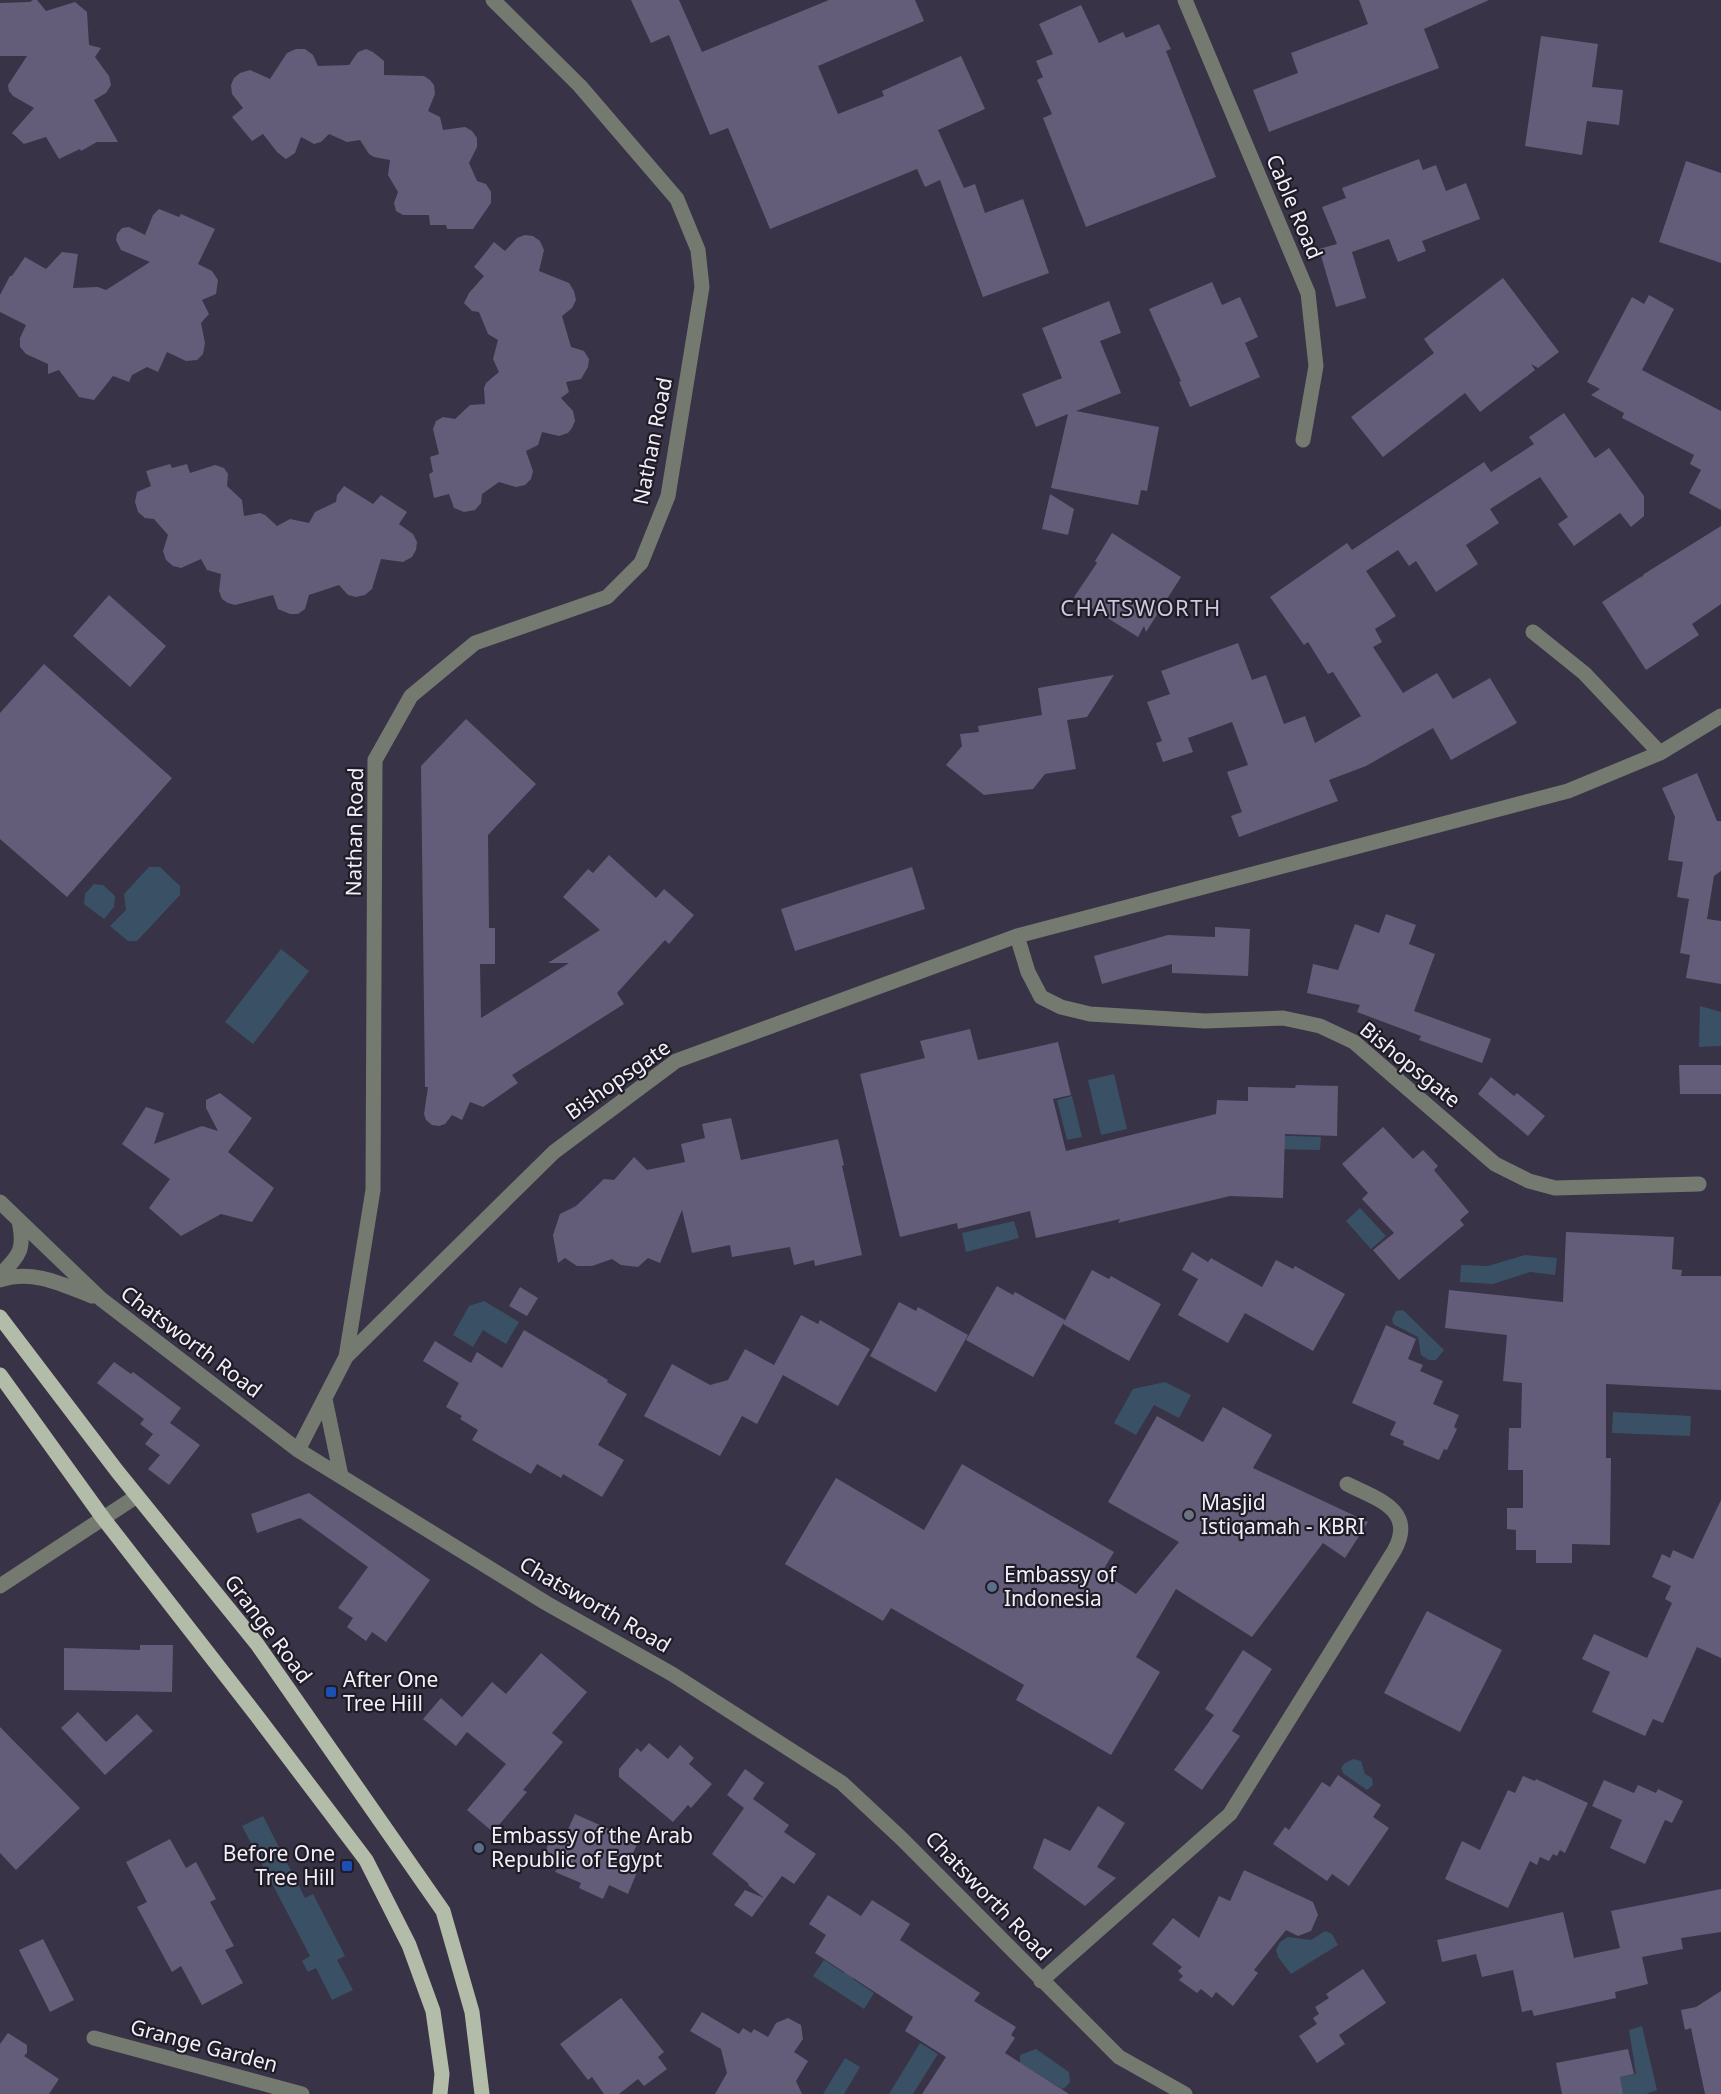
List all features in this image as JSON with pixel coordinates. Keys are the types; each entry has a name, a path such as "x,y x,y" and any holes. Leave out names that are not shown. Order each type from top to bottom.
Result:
{"main road":[{"name":"Grange Road","path":"0,1317 137,1496 257,1644 443,1911 472,2012 482,2094"},
{"path":"0,1376 102,1518 366,1860 409,1945 433,2011 442,2074 440,2094"}],"street":[{"name":"Nathan Road","path":"298,1450 346,1357 373,1190 375,760 411,696 475,643 607,597 641,563 668,496 702,287 698,250 677,199 580,86 493,0"},
{"name":"Cable Road","path":"1185,0 1308,293 1316,366 1303,440"},
{"path":"1533,632 1584,673 1660,753"},
{"name":"Bishopsgate","path":"346,1357 554,1152 676,1061 1017,936 1568,791 1660,753 1721,716"},
{"name":"Bishopsgate","path":"1017,936 1028,972 1041,997 1061,1007 1090,1014 1205,1021 1283,1018 1320,1026 1354,1042 1495,1164 1529,1180 1555,1188 1699,1184"},
{"name":"Chatsworth Road","path":"0,1202 101,1299 298,1450 546,1603 672,1674 842,1783 902,1839 1119,2057 1185,2094"},
{"path":"0,1275 18,1257 22,1249 23,1237 19,1221"},
{"name":"Chatsworth Road","path":"0,1280 19,1275 40,1277 101,1299"},
{"path":"325,1399 340,1476"},
{"name":"Chatsworth Road","path":"1041,1981 1230,1814 1394,1551 1400,1541 1401,1525 1396,1511 1386,1503 1347,1484"},
{"path":"0,1586 137,1496"},
{"name":"Grange Garden","path":"94,2038 302,2094"}],"water":[{"path":"149,867 160,867 180,886 180,895 137,941 128,941 110,926 126,910 124,894"},
{"path":"94,884 103,885 115,896 114,907 104,919 84,904 85,894"},
{"path":"281,949 309,971 253,1044 225,1022"},
{"path":"1700,1006 1721,1012 1721,1046 1699,1047"},
{"path":"1114,1074 1127,1129 1101,1135 1088,1080"},
{"path":"1072,1096 1082,1137 1067,1140 1057,1100"},
{"path":"1266,1135 1321,1137 1320,1150 1266,1149"},
{"path":"1360,1208 1386,1236 1371,1249 1346,1221"},
{"path":"1014,1221 1019,1238 966,1252 962,1233"},
{"path":"1525,1255 1557,1258 1555,1275 1530,1272 1493,1284 1460,1282 1461,1265 1488,1266"},
{"path":"484,1301 519,1322 506,1344 483,1330 473,1347 453,1335 469,1306"},
{"path":"1403,1310 1444,1350 1436,1360 1429,1360 1421,1355 1418,1337 1393,1324 1392,1319 1396,1311"},
{"path":"1165,1382 1191,1395 1179,1418 1154,1405 1136,1435 1114,1423 1133,1389"},
{"path":"1613,1412 1691,1416 1690,1436 1612,1433"},
{"path":"1353,1759 1361,1761 1365,1774 1372,1778 1373,1785 1367,1790 1344,1774 1341,1768"},
{"path":"263,1816 305,1898 313,1894 345,1956 337,1960 353,1990 332,2000 316,1968 308,1972 302,1961 310,1956 242,1826"},
{"path":"1325,1931 1332,1934 1338,1945 1291,1974 1278,1957 1276,1950 1280,1942 1288,1937 1311,1940"},
{"path":"824,1960 844,1973 847,1969 856,1972 853,1979 874,1993 864,2009 813,1976"},
{"path":"1642,2026 1657,2090 1646,2094 1623,2094 1620,2077 1636,2074 1629,2030"},
{"path":"920,2043 938,2054 913,2094 889,2094"},
{"path":"1036,2049 1069,2072 1070,2082 1066,2087 1062,2089 1020,2063 1020,2055"},
{"path":"845,2058 860,2067 844,2094 823,2094"}],"building":[{"path":"37,0 46,11 75,2 87,12 89,45 101,48 95,57 109,76 111,85 106,93 94,100 118,142 97,142 59,159 46,137 24,144 12,133 34,108 13,96 9,91 8,85 27,56 0,56 0,3"},
{"path":"631,0 679,0 702,52 829,0 915,0 924,21 818,66 838,114 884,96 882,91 961,56 985,109 938,130 964,188 975,184 985,213 1023,199 1049,273 983,297 940,180 925,187 917,169 770,229 728,128 710,135 669,35 651,43"},
{"path":"1359,0 1489,0 1424,29 1439,68 1269,132 1253,90 1298,73 1291,53 1368,24"},
{"path":"1081,5 1099,43 1123,32 1126,38 1159,24 1171,49 1166,51 1216,177 1086,227 1043,118 1052,114 1037,80 1043,77 1036,61 1053,54 1039,24"},
{"path":"1541,36 1598,44 1592,87 1623,90 1619,125 1587,121 1582,155 1525,146"},
{"path":"296,49 305,49 313,55 318,66 349,65 358,52 366,49 384,61 384,75 424,76 430,80 434,85 435,94 428,111 440,117 443,130 465,127 477,138 477,147 469,163 477,181 486,184 491,192 491,203 473,229 447,229 446,225 430,225 429,215 403,215 396,211 394,203 398,192 388,175 390,160 369,154 360,140 347,142 329,134 321,142 314,144 301,137 295,153 286,159 277,152 263,134 252,141 232,117 243,108 232,94 231,85 234,78 250,70 270,79 287,53"},
{"path":"1419,159 1423,170 1436,165 1446,191 1466,183 1480,219 1422,241 1426,251 1398,262 1389,239 1352,252 1366,298 1336,307 1319,249 1337,244 1322,207 1346,198 1342,188"},
{"path":"1686,161 1721,173 1721,263 1659,242"},
{"path":"159,209 179,217 181,214 215,229 198,264 212,271 218,280 216,294 202,300 209,314 201,323 205,343 203,354 197,360 186,361 167,352 158,372 147,367 132,375 129,382 113,376 94,400 79,397 59,370 48,374 48,364 26,354 20,347 20,338 26,325 0,312 0,295 10,276 25,257 46,269 62,252 78,254 73,288 98,287 106,290 150,262 121,250 116,240 117,234 122,228 129,227 145,235 153,215"},
{"path":"525,235 533,236 540,241 544,250 539,271 569,283 574,291 576,300 572,308 562,316 571,347 584,351 589,359 588,367 581,379 566,382 569,392 561,398 573,411 575,421 572,428 568,433 559,436 542,432 538,445 526,451 533,471 531,479 525,485 516,487 499,482 482,494 481,503 475,510 464,512 454,508 449,494 434,498 429,474 433,472 430,457 439,454 433,429 436,421 443,417 455,419 470,405 485,404 486,383 499,372 493,359 498,340 488,334 479,312 472,311 464,303 469,293 484,276 474,267 494,242 505,251 517,238"},
{"path":"1503,278 1559,352 1538,368 1531,364 1535,370 1480,412 1465,393 1383,457 1351,417 1434,353 1424,339"},
{"path":"1212,282 1222,305 1240,297 1258,337 1245,343 1260,377 1190,407 1149,309"},
{"path":"1649,295 1674,309 1642,370 1721,411 1721,510 1689,493 1701,470 1690,464 1694,455 1622,418 1624,413 1591,395 1600,389 1587,382 1632,297 1644,304"},
{"path":"1109,301 1121,333 1100,341 1121,393 1076,411 1159,427 1147,491 1141,490 1138,505 1051,488 1068,414 1036,427 1022,394 1062,378 1042,328"},
{"path":"1564,413 1595,458 1609,448 1644,496 1644,516 1631,527 1620,513 1574,546 1558,524 1568,517 1540,477 1490,509 1499,523 1466,545 1478,564 1436,592 1416,561 1409,566 1398,550 1366,571 1396,616 1375,629 1382,642 1373,647 1403,693 1437,673 1453,699 1490,678 1517,723 1451,760 1433,728 1366,766 1329,780 1338,801 1239,837 1231,816 1242,812 1227,772 1248,765 1232,722 1188,738 1193,752 1163,762 1156,743 1162,741 1147,702 1170,694 1161,671 1238,643 1252,680 1266,675 1284,724 1305,716 1315,743 1361,716 1333,672 1328,674 1308,642 1304,645 1270,597 1347,543 1352,550 1484,462 1491,472 1534,444 1529,437"},
{"path":"170,464 172,468 187,464 190,473 215,465 224,468 228,474 227,486 242,500 244,516 260,513 277,526 290,519 309,523 315,512 336,502 337,495 344,486 373,504 381,495 407,512 399,524 413,534 417,542 416,550 412,557 403,562 381,559 372,589 365,595 356,597 348,595 339,585 309,595 305,609 298,614 290,614 278,609 273,595 235,605 228,603 222,599 219,591 221,574 207,570 201,559 181,568 173,566 166,560 163,551 168,535 154,519 145,518 138,512 135,502 137,492 151,486 146,471"},
{"path":"1050,494 1074,509 1068,535 1042,529"},
{"path":"1721,526 1721,604 1692,624 1699,635 1646,670 1602,602"},
{"path":"1112,533 1181,577 1146,632 1144,626 1138,637 1074,597 1097,563 1095,561"},
{"path":"109,595 166,646 130,687 73,636"},
{"path":"44,664 172,778 67,897 0,839 0,713"},
{"path":"1114,675 1087,717 1067,720 1076,769 1045,774 1033,789 984,795 946,765 962,746 960,734 979,732 978,726 1042,715 1038,688"},
{"path":"466,719 536,784 488,835 489,928 495,928 495,964 480,964 481,1018 569,963 548,963 600,930 563,897 588,869 593,873 609,855 656,898 664,889 694,915 669,944 665,940 617,993 624,1004 512,1075 518,1083 483,1107 470,1102 462,1120 452,1115 445,1124 439,1126 432,1125 426,1120 424,1114 428,1087 425,1087 421,766"},
{"path":"1697,773 1717,821 1721,821 1721,871 1714,876 1707,919 1721,921 1721,984 1686,978 1690,955 1680,953 1689,899 1677,897 1683,862 1668,860 1675,817 1662,788"},
{"path":"912,867 925,909 795,951 781,909"},
{"path":"1386,914 1416,925 1409,944 1435,954 1414,1011 1491,1039 1482,1063 1419,1040 1421,1036 1357,1012 1360,1005 1307,993 1313,964 1338,970 1355,924 1379,933"},
{"path":"1215,927 1250,929 1248,976 1172,973 1172,964 1102,984 1094,956 1168,935 1215,937"},
{"path":"970,1029 978,1060 1058,1042 1071,1095 1053,1099 1066,1151 1216,1114 1217,1100 1248,1101 1248,1087 1338,1086 1337,1136 1285,1134 1283,1198 1230,1196 1118,1223 1120,1219 1036,1238 1030,1211 958,1229 957,1223 900,1237 860,1074 925,1058 920,1041"},
{"path":"1679,1065 1721,1065 1721,1094 1680,1094"},
{"path":"1491,1077 1514,1096 1517,1093 1545,1116 1528,1136 1478,1094"},
{"path":"220,1093 252,1118 228,1152 274,1188 252,1222 221,1214 181,1236 149,1208 170,1179 122,1144 146,1107 164,1113 154,1144 202,1126 218,1131 206,1108 206,1100"},
{"path":"731,1118 741,1160 838,1139 862,1255 815,1266 814,1260 794,1265 790,1247 732,1257 730,1245 692,1253 682,1210 660,1263 648,1258 638,1267 621,1265 612,1259 592,1266 577,1266 565,1258 558,1263 553,1235 560,1214 576,1206 604,1179 614,1180 634,1157 647,1170 685,1162 681,1144 705,1138 702,1124"},
{"path":"1383,1127 1413,1159 1423,1150 1438,1166 1434,1170 1469,1212 1460,1220 1464,1225 1399,1280 1373,1250 1394,1233 1362,1199 1368,1193 1342,1164"},
{"path":"1566,1232 1674,1237 1672,1269 1682,1270 1681,1276 1721,1276 1721,1390 1606,1384 1606,1458 1611,1458 1610,1545 1572,1544 1572,1563 1536,1563 1536,1550 1516,1550 1516,1530 1507,1529 1507,1508 1523,1508 1523,1470 1508,1470 1509,1428 1521,1428 1522,1383 1503,1381 1507,1335 1445,1328 1449,1290 1563,1302"},
{"path":"1192,1252 1208,1262 1211,1258 1262,1287 1276,1260 1293,1269 1295,1266 1345,1294 1313,1351 1245,1313 1228,1343 1178,1315 1198,1279 1182,1270"},
{"path":"1092,1270 1109,1279 1111,1276 1161,1304 1129,1361 1063,1324"},
{"path":"997,1286 1013,1295 1015,1292 1065,1320 1033,1377 966,1340"},
{"path":"520,1287 538,1298 527,1316 509,1306"},
{"path":"899,1302 916,1311 918,1307 968,1335 936,1392 870,1356"},
{"path":"801,1315 818,1324 820,1320 870,1349 838,1406 783,1375 757,1424 742,1416 720,1456 644,1416 672,1364 710,1385 728,1380 745,1349 774,1365"},
{"path":"1386,1325 1416,1339 1408,1359 1423,1365 1420,1371 1443,1381 1433,1404 1459,1415 1454,1427 1457,1429 1447,1450 1444,1449 1439,1460 1403,1445 1404,1441 1390,1435 1396,1422 1352,1403"},
{"path":"524,1330 608,1380 607,1382 627,1394 598,1445 624,1460 602,1497 563,1474 561,1478 537,1464 531,1474 472,1440 478,1430 460,1419 462,1416 446,1407 459,1383 423,1361 435,1341 471,1363 477,1352 502,1368"},
{"path":"114,1362 131,1374 133,1372 181,1408 170,1423 200,1445 169,1485 148,1469 160,1455 145,1444 153,1434 140,1424 144,1419 97,1383"},
{"path":"1223,1407 1272,1435 1253,1468 1368,1522 1345,1558 1323,1543 1252,1637 1176,1589 1136,1657 1160,1672 1111,1755 1016,1700 1024,1685 891,1608 883,1621 785,1564 836,1478 924,1530 962,1464 1114,1552 1102,1572 1136,1594 1179,1542 1108,1502 1157,1416 1203,1442"},
{"path":"309,1493 430,1580 386,1642 372,1632 366,1641 347,1627 353,1618 338,1608 368,1567 300,1518 257,1533 251,1514"},
{"path":"1721,1500 1721,1658 1697,1647 1663,1723 1653,1719 1645,1736 1592,1712 1610,1672 1582,1659 1594,1634 1647,1658 1672,1603 1665,1599 1671,1586 1652,1577 1662,1554 1670,1558 1673,1550 1693,1559"},
{"path":"1427,1611 1502,1650 1460,1732 1384,1693"},
{"path":"140,1645 173,1645 172,1692 64,1690 64,1648 140,1650"},
{"path":"1243,1650 1272,1669 1232,1731 1240,1736 1202,1790 1174,1770 1214,1715 1205,1709"},
{"path":"541,1653 587,1692 552,1733 563,1742 523,1790 527,1792 493,1832 467,1810 506,1764 467,1732 456,1746 423,1719 441,1698 462,1717 492,1682 506,1694"},
{"path":"78,1712 106,1742 137,1714 153,1731 105,1775 61,1728"},
{"path":"0,1727 80,1808 16,1870 0,1853"},
{"path":"649,1743 668,1759 680,1745 694,1758 689,1764 712,1784 691,1808 688,1805 673,1822 619,1777 619,1769 637,1748 641,1752"},
{"path":"745,1769 764,1783 753,1799 789,1825 784,1832 816,1854 794,1884 782,1876 752,1917 734,1905 745,1890 764,1898 712,1854 744,1808 727,1795"},
{"path":"1338,1775 1381,1805 1373,1817 1389,1828 1349,1886 1332,1874 1327,1881 1273,1844 1285,1827 1289,1830 1322,1782 1330,1787"},
{"path":"1523,1776 1535,1781 1536,1779 1588,1803 1565,1853 1560,1850 1557,1856 1553,1854 1549,1861 1540,1857 1537,1865 1530,1861 1508,1908 1445,1879 1462,1841 1480,1850 1508,1790 1515,1793"},
{"path":"1604,1780 1634,1793 1638,1785 1656,1793 1658,1789 1683,1801 1672,1823 1665,1820 1645,1864 1610,1848 1622,1820 1592,1806"},
{"path":"1098,1806 1125,1823 1097,1867 1116,1878 1085,1906 1033,1868 1044,1838 1070,1851"},
{"path":"575,1814 638,1842 627,1867 637,1872 628,1894 609,1885 603,1899 579,1888 581,1883 555,1872 559,1863 543,1856 553,1834 564,1838"},
{"path":"170,1839 186,1868 196,1862 216,1899 210,1902 234,1946 225,1950 243,1983 202,2005 181,1966 172,1972 137,1907 147,1902 126,1862"},
{"path":"1244,1870 1313,1902 1318,1915 1311,1931 1298,1936 1286,1930 1254,1970 1258,1973 1233,2006 1216,1992 1212,1998 1201,1989 1197,1993 1179,1980 1183,1976 1178,1971 1182,1967 1152,1944 1173,1918 1199,1938 1219,1896 1230,1901"},
{"path":"1721,1889 1721,1932 1681,1938 1683,1949 1642,1957 1648,1984 1615,1992 1616,1998 1534,2016 1532,2010 1522,2012 1513,1970 1482,1977 1476,1954 1442,1962 1437,1940 1563,1912 1574,1958 1620,1948 1611,1911"},
{"path":"828,1895 861,1916 872,1900 910,1924 900,1940 980,1993 974,2001 1016,2027 1011,2035 1015,2038 1005,2053 1069,2094 922,2094 946,2057 905,2031 913,2017 815,1953 826,1935 809,1924"},
{"path":"43,1939 74,2000 50,2012 19,1950"},
{"path":"1363,1969 1386,2003 1339,2035 1345,2044 1317,2063 1299,2036 1317,2024 1313,2018 1319,2014 1315,2007 1329,1998 1326,1994"},
{"path":"1721,1991 1721,2094 1705,2094 1691,2028 1685,2030 1681,2010 1696,2007"},
{"path":"621,1998 664,2052 658,2057 667,2069 644,2086 638,2079 619,2094 604,2094 592,2077 588,2080 560,2044"},
{"path":"702,2012 739,2034 743,2028 751,2033 754,2029 768,2037 776,2023 788,2018 801,2025 803,2039 794,2052 808,2061 796,2081 802,2094 715,2094 727,2073 721,2049 690,2031"},
{"path":"8,2033 27,2045 27,2053 24,2056 59,2079 49,2094 0,2094 0,2044"},
{"path":"1628,2049 1634,2074 1620,2077 1623,2094 1562,2094 1556,2063"}],"place":[{"name":"Masjid Istiqamah - KBRI","path":"1189,1515"},
{"name":"Embassy of Indonesia","path":"992,1587"},
{"name":"After One Tree Hill","path":"331,1692"},
{"name":"Embassy of the Arab Republic of Egypt","path":"479,1848"},
{"name":"Before One Tree Hill","path":"347,1866"}],"district":[{"name":"CHATSWORTH","path":"1141,608"}]}
